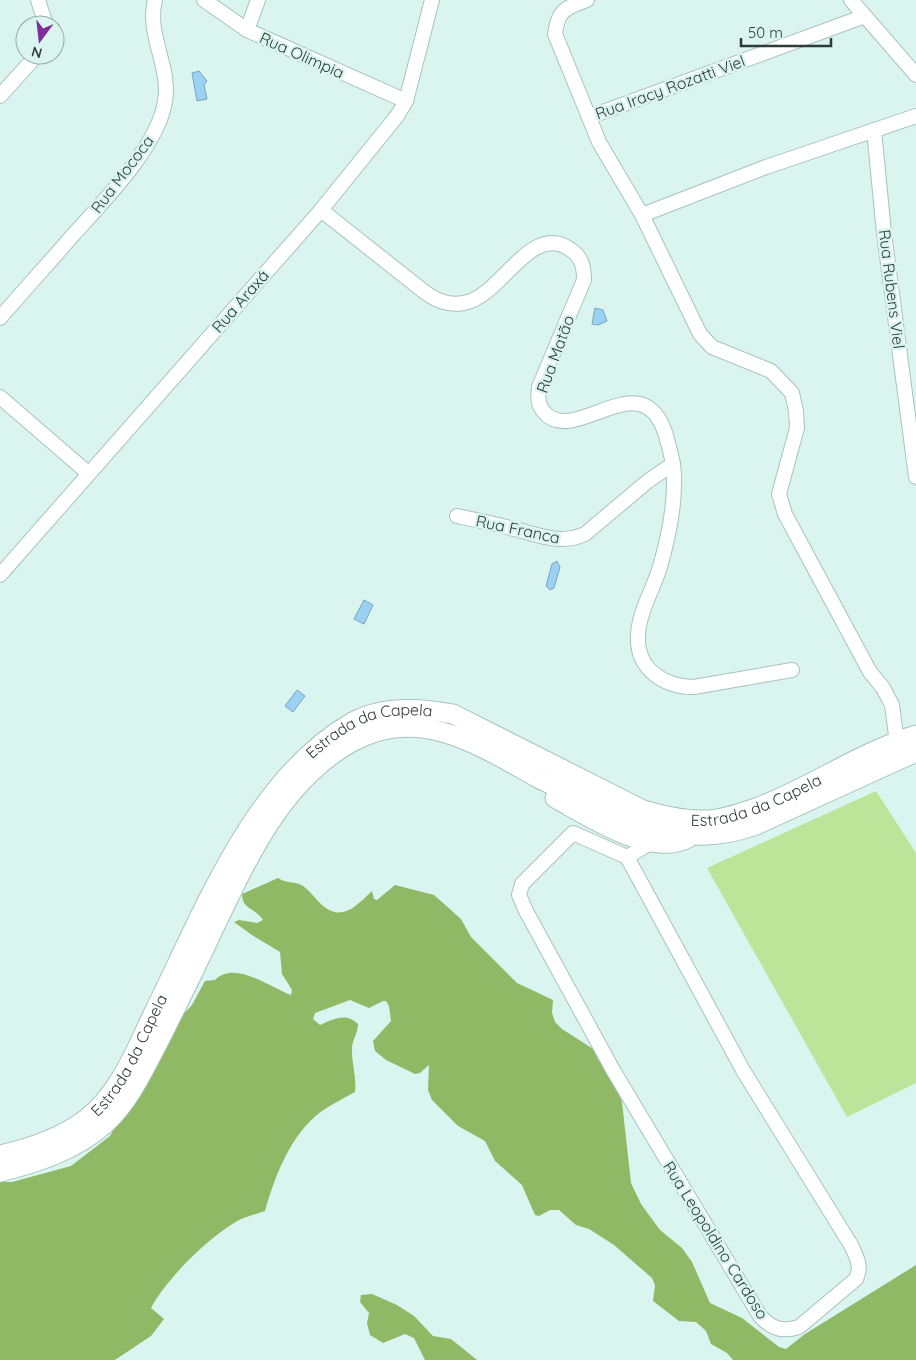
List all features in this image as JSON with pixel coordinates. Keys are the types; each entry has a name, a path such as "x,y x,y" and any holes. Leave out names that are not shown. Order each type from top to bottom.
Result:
{"main road":[{"name":"Estrada da Capela","path":"0,1156 56,1138 87,1119 100,1106 128,1066 211,898 247,831 271,795 292,770 322,744 354,721 377,713 426,709 453,714 608,811 647,827 668,833 693,836 733,833 756,825 916,752"},
{"name":"Estrada da Capela","path":"0,1172 47,1159 73,1146 106,1123 122,1106 138,1082 183,995 252,853 277,812 301,781 323,761 353,741 380,731 426,728 462,737 542,771 643,810 673,818 702,821 736,815 789,796 897,743 916,736"},
{"path":"542,771 528,781 611,829 664,845 679,843 693,836"}],"street":[{"path":"38,0 43,15"},
{"name":"Rua Mococa","path":"0,318 99,206 146,147 162,116 166,79 154,30 155,0"},
{"name":"Rua Olimpia","path":"204,0 247,30 406,101"},
{"path":"247,30 258,0"},
{"name":"Rua Araxá","path":"0,575 321,210 376,143 406,101 432,0"},
{"path":"587,0 563,10 556,21 555,34 588,117 599,142 642,215 700,334 707,344 771,371 792,392 797,428 779,494 785,514 852,640 870,672 883,688 892,706 897,743"},
{"path":"851,0 916,75"},
{"name":"Rua Iracy Rozatti Viel","path":"588,117 865,16"},
{"path":"0,96 28,65"},
{"path":"642,215 766,167 916,116"},
{"name":"Rua Rubens Viel","path":"874,130 884,233 916,477"},
{"name":"Rua Matão","path":"321,210 434,300 449,304 465,303 479,298 537,246 557,243 575,252 584,270 584,280 539,387 538,398 540,407 547,416 561,421 571,420 625,403 641,404 655,413 660,420 674,464 671,515 659,569 638,635 639,649 644,663 653,674 665,683 679,687 694,687 792,670"},
{"path":"0,396 88,473"},
{"name":"Rua Franca","path":"458,516 551,539 573,539 585,534 648,481 674,464"},
{"path":"571,807 573,832 627,857 652,842"},
{"name":"Rua Leopoldino Cardoso","path":"573,832 522,884 519,895 526,911 613,1070 760,1316 769,1326 779,1330 799,1328 856,1279 860,1271 859,1263 851,1245 744,1072 627,857"}],"green space":[{"path":"876,791 916,853 916,1083 847,1117 707,868"},
{"path":"278,878 303,886 320,903 335,912 341,912 354,907 372,891 374,899 377,900 395,885 434,895 461,919 471,937 517,983 553,1000 552,1013 555,1022 562,1029 601,1054 622,1102 631,1183 641,1204 660,1230 682,1248 692,1262 710,1303 742,1318 779,1347 786,1349 805,1334 916,1265 916,1360 733,1360 727,1353 711,1344 706,1331 696,1322 679,1321 653,1301 655,1285 652,1278 614,1245 589,1229 576,1225 559,1210 550,1210 539,1216 535,1215 522,1185 495,1161 485,1141 458,1126 432,1100 428,1090 429,1065 420,1073 415,1074 386,1060 375,1051 373,1041 391,1021 389,1006 386,1001 369,1008 350,1000 315,1013 313,1019 320,1025 344,1017 358,1024 352,1047 355,1092 322,1111 301,1131 279,1170 265,1211 239,1220 215,1236 167,1284 151,1308 164,1319 151,1336 115,1360 0,1360 0,1182 12,1182 71,1166 110,1136 150,1060 177,1021 192,1005 205,981 215,980 223,975 232,973 242,974 263,981 291,995 292,990 282,974 280,952 234,922 239,920 257,923 263,920 244,903 242,894"},
{"path":"372,1294 397,1305 414,1316 433,1336 451,1339 477,1360 425,1360 414,1338 405,1334 383,1343 370,1335 367,1323 369,1313 360,1302 361,1295"}],"water":[{"path":"199,71 207,81 204,85 207,99 197,101 192,73"},
{"path":"595,308 603,310 607,321 598,325 592,324"},
{"path":"557,561 560,567 554,588 550,590 546,586 552,564"},
{"path":"364,600 373,605 364,624 354,619"},
{"path":"297,690 305,696 293,712 285,706"}]}
